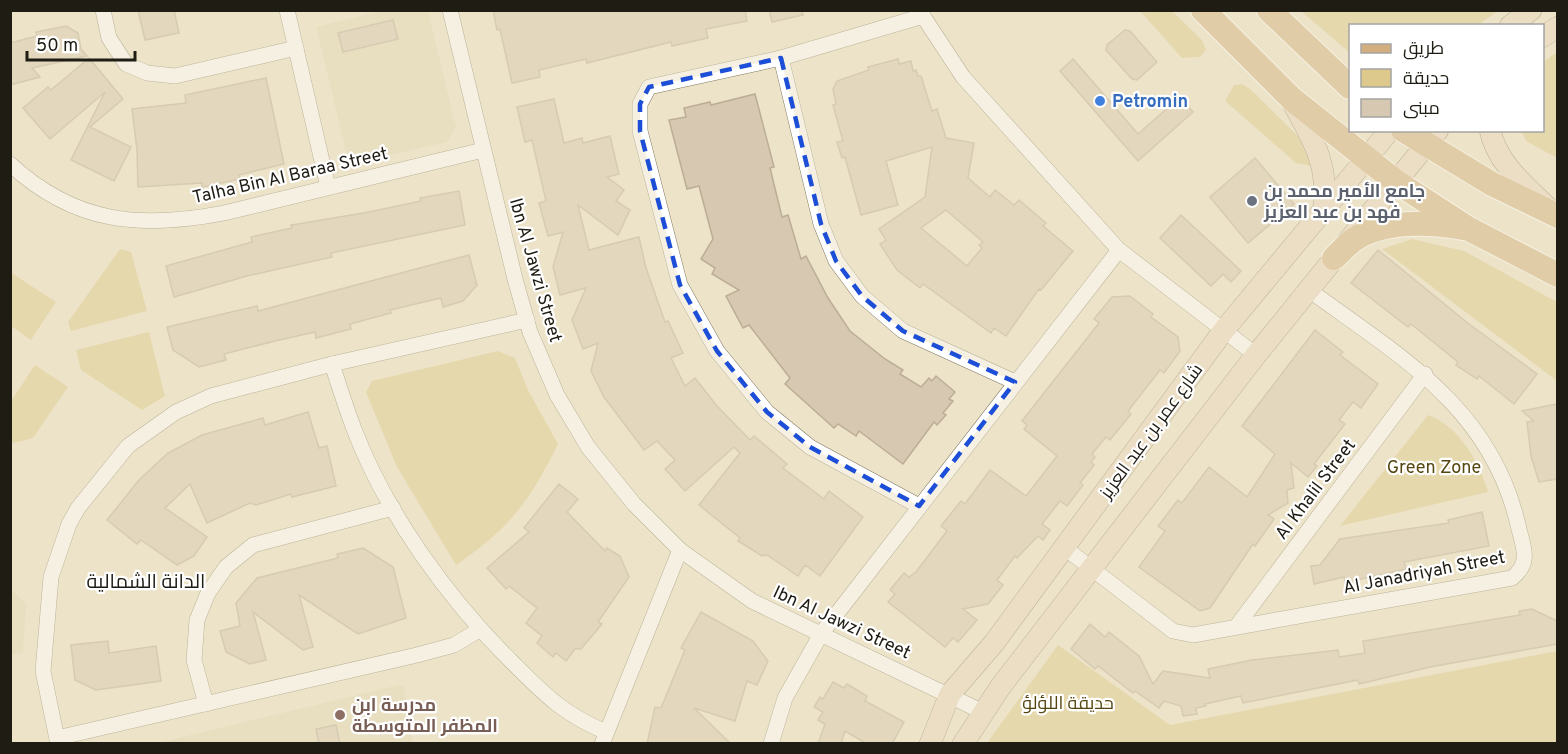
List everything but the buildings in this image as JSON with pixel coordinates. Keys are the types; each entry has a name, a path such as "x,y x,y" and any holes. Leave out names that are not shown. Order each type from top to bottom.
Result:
{"main road":[{"path":"1203,10 1290,97 1395,181 1469,229 1557,275"},
{"path":"1269,10 1341,72 1349,85"},
{"path":"1410,132 1431,138 1492,184 1555,215"},
{"path":"1334,258 1356,238 1390,227 1440,224 1469,229"}],"street":[{"path":"103,10 110,38 126,64 147,74 175,76 296,48"},
{"path":"287,10 328,187"},
{"name":"Ibn Al Jawzi Street","path":"450,10 527,320 557,395 588,447 634,504 680,550 752,601 950,694 983,712"},
{"path":"1513,24 1531,10"},
{"path":"920,506 810,447 767,412 717,351 681,285 640,131 640,104 649,87 781,58 921,13 963,76 1119,250 1256,355"},
{"path":"1544,36 1557,27"},
{"path":"781,58 821,224 836,261 862,296 903,331 1015,382"},
{"path":"1290,97 1321,155 1325,178 1324,208"},
{"name":"شارع عمر بن عبد العزيز","path":"930,744 950,694 994,643 1224,330 1365,157 1388,132"},
{"path":"1490,132 1495,150 1509,169 1555,215"},
{"path":"963,744 983,712 1256,355 1431,138"},
{"name":"Talha Bin Al Baraa Street","path":"10,164 49,194 97,215 142,223 195,219 483,150"},
{"path":"771,744 785,698 821,634 1119,250"},
{"name":"Al Janadriyah Street","path":"1065,548 1173,631 1193,635 1512,578 1522,570 1526,559 1514,507 1496,460 1462,414 1425,374 1309,290"},
{"path":"479,630 454,645 58,741 43,671 48,592 69,524 87,494 128,446 176,412 211,396 332,364 527,320"},
{"path":"332,364 355,431 393,508 440,579 479,630 556,705 604,738 680,550"},
{"name":"Al Khalil Street","path":"1236,627 1425,374"},
{"path":"206,704 194,660 197,620 208,593 226,567 253,545 393,508"}],"highlighted area":[{"path":"781,58 821,224 836,261 862,296 903,331 1015,382 919,506 810,447 767,412 717,351 680,285 640,131 640,104 649,87"}],"shaded area":[{"path":"382,11 428,11 456,127 447,142 359,162 347,155 316,27"},
{"path":"10,589 26,604 23,653 11,655"},
{"name":"مدرسة ابن المظفر المتوسطة","path":"399,685 404,687 413,743 153,744"}],"green space":[{"path":"1140,11 1172,11 1202,40 1206,50 1200,57 1182,58"},
{"path":"1301,11 1498,11 1479,24 1349,24 1349,52"},
{"path":"1557,52 1557,158 1526,141 1522,132 1544,132 1544,61"},
{"path":"1242,84 1250,89 1302,140 1312,166 1296,163 1225,101 1234,85"},
{"path":"1412,239 1464,251 1557,302 1557,381 1382,249"},
{"path":"120,249 131,252 147,311 71,331 68,322"},
{"path":"10,272 56,302 31,340 11,326"},
{"path":"149,332 165,396 142,410 81,370 76,350"},
{"path":"498,351 515,358 528,390 558,444 538,482 516,512 490,539 456,565 397,467 366,392 372,381"},
{"path":"35,365 68,387 33,438 14,443 11,440 11,401"},
{"name":"Green Zone","path":"1428,415 1449,427 1466,446 1479,469 1488,492 1340,526"},
{"name":"حديقة اللؤلؤ","path":"1058,645 1170,725 1557,651 1557,743 987,743"}],"place":[{"name":"Petromin","path":"1100,101"},
{"name":"جامع الأمير محمد بن فهد بن عبد العزيز","path":"1252,201"},
{"name":"مدرسة ابن المظفر المتوسطة","path":"340,715"}],"district":[{"name":"الدانة الشمالية","path":"146,581"}]}
